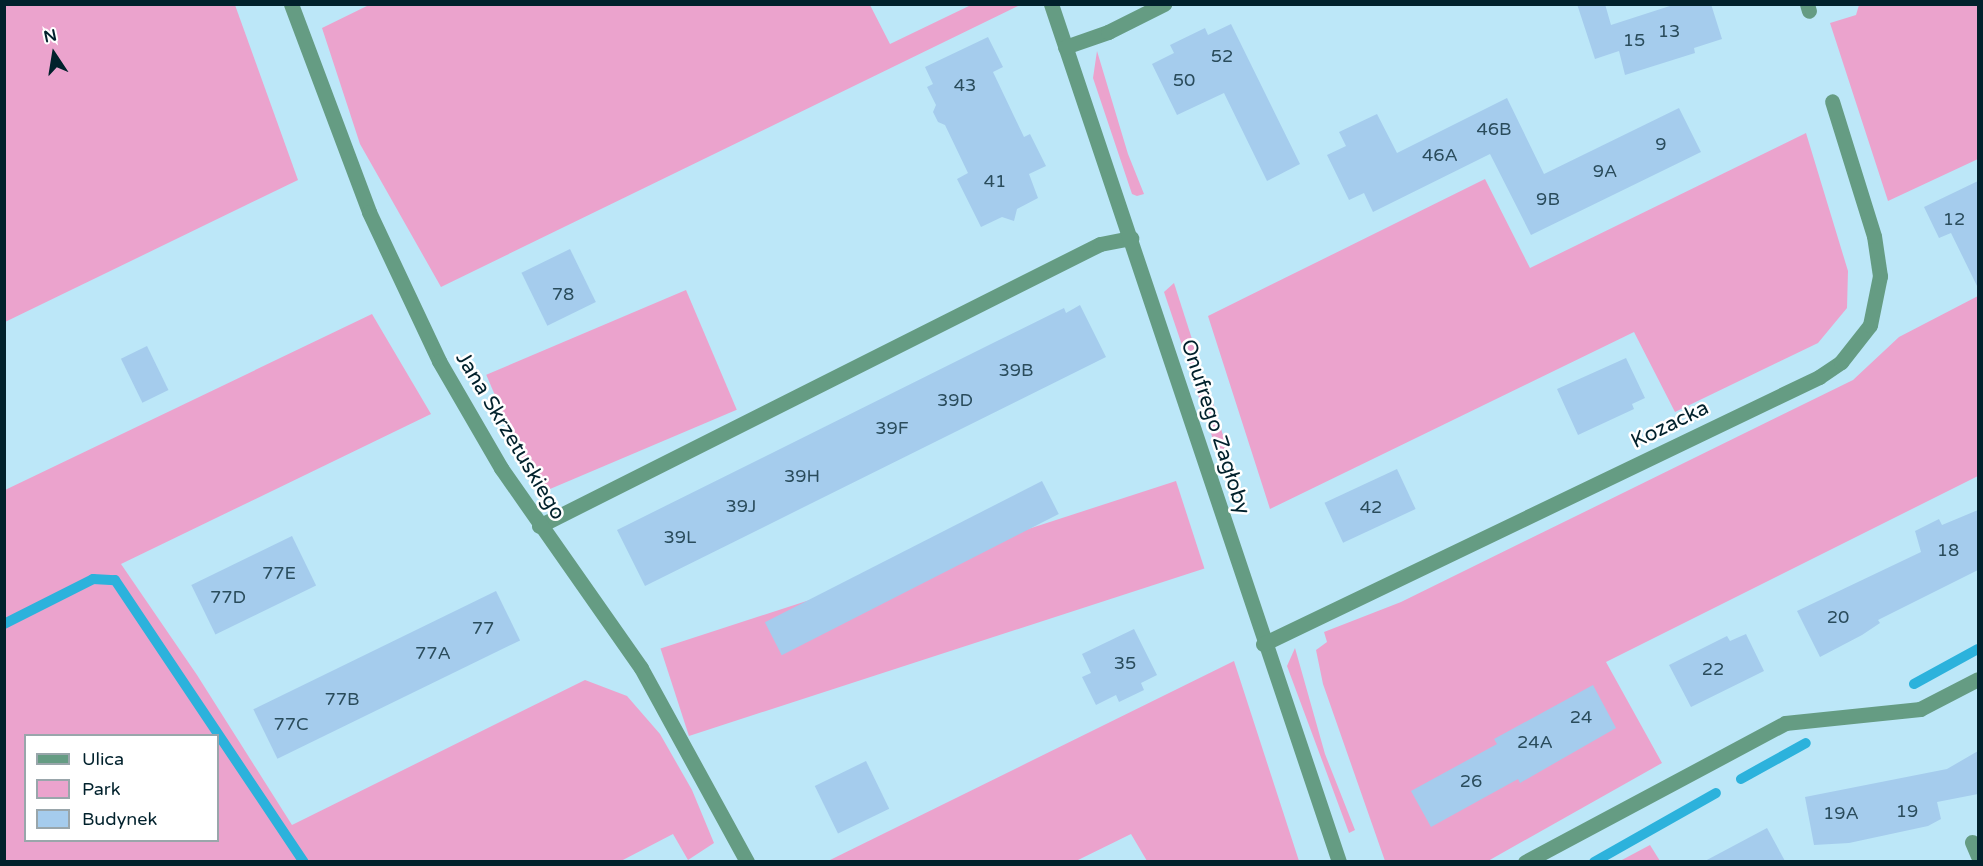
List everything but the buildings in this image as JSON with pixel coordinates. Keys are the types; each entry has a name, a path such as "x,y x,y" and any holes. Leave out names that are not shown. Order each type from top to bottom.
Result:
{"street":[{"name":"Jana Skrzetuskiego","path":"291,4 369,212 466,412 539,526 641,668 747,861"},
{"name":"Onufrego Zagłoby","path":"1051,4 1131,238 1263,644 1339,861"},
{"path":"1065,47 1108,32 1164,4"},
{"name":"Kozacka","path":"1263,644 1819,377 1841,362 1870,325 1880,276 1874,236 1832,101"},
{"path":"539,526 1100,244 1131,238"},
{"path":"1525,861 1785,723 1920,709 1978,679"}],"green space":[{"path":"371,4 870,5 890,44 971,5 1020,5 441,287 360,144 322,28"},
{"path":"4,5 235,5 298,180 5,322"},
{"path":"1859,5 1978,5 1978,159 1888,201 1830,23 1856,15"},
{"path":"1097,51 1128,154 1144,194 1137,196 1132,194 1093,78"},
{"path":"1806,133 1848,271 1847,308 1818,343 1675,412 1634,332 1270,509 1208,316 1485,179 1530,268"},
{"path":"1174,283 1200,364 1193,366 1188,363 1164,292"},
{"path":"686,290 737,410 537,494 486,375"},
{"path":"1978,296 1978,476 1606,662 1662,763 1488,861 1385,861 1323,684 1316,650 1327,642 1324,632 1401,602 1853,380 1899,337"},
{"path":"372,314 431,414 121,564 197,675 292,825 585,680 627,696 660,734 692,790 714,843 688,860 673,834 619,862 5,861 5,490"},
{"path":"1206,380 1230,458 1224,460 1219,457 1196,389 1199,382"},
{"path":"1176,481 1204,568 689,736 661,648"},
{"path":"1295,648 1325,754 1355,830 1349,833 1287,666"},
{"path":"1234,661 1299,861 1147,861 1131,834 1076,861 828,861"},
{"path":"1650,845 1660,861 1620,861"}],"waterway":[{"path":"4,624 93,579 115,580 218,734"},
{"path":"1914,684 1978,649"},
{"path":"219,735 304,862"},
{"path":"1741,779 1806,743"},
{"path":"1594,862 1716,793"}]}
